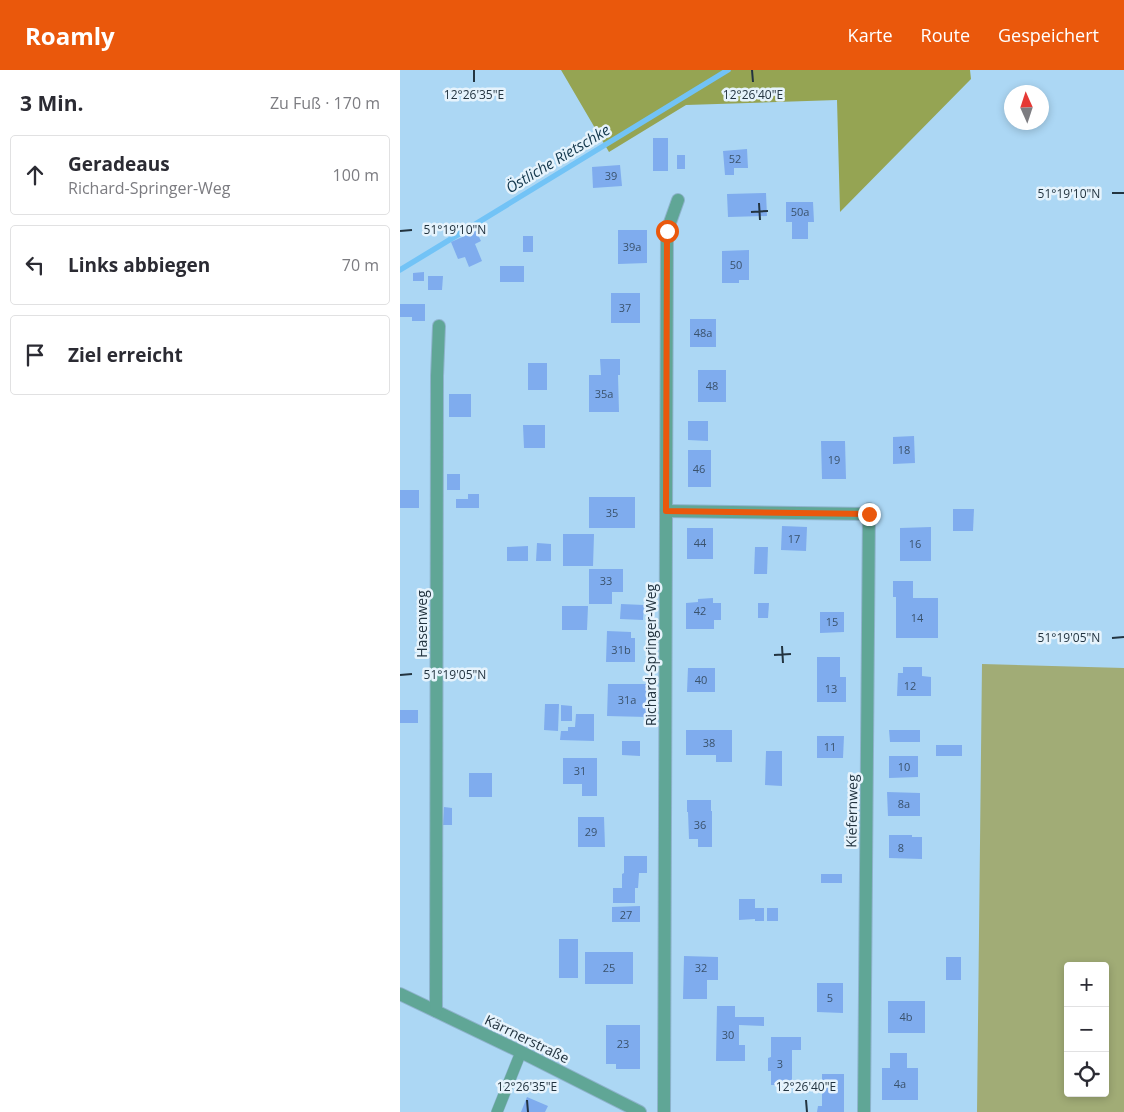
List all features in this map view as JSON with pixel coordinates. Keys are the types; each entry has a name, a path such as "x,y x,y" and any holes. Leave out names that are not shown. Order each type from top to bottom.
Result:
{"street":[{"name":"Richard-Springer-Weg","path":"664,1112 667,231 678,200"},
{"name":"Hasenweg","path":"436,1011 437,376 439,326"},
{"name":"Kiefernweg","path":"666,511 869,512 864,1112"},
{"name":"Kärrnerstraße","path":"400,994 640,1112"}],"lane":[{"path":"497,1112 521,1052"}],"green space":[{"path":"561,70 970,70 971,79 840,212 837,100 686,105 609,152"},
{"path":"982,664 1124,668 1124,1112 977,1112"}],"building":[{"path":"653,138 668,138 668,171 653,171"},
{"path":"747,149 748,168 734,168 734,175 725,175 723,151"},
{"path":"677,155 685,155 685,169 677,169"},
{"path":"620,165 622,186 593,188 592,167"},
{"path":"766,193 767,216 728,217 727,194"},
{"path":"786,202 813,202 814,222 808,222 808,239 792,239 792,222 786,222"},
{"path":"618,230 647,230 647,263 618,264"},
{"path":"476,231 481,241 475,244 482,261 469,267 465,257 458,259 451,242"},
{"path":"523,236 533,236 533,252 523,252"},
{"path":"749,250 749,280 739,280 739,283 722,283 722,251"},
{"path":"500,266 524,266 524,282 500,282"},
{"path":"424,272 424,281 413,281 413,273"},
{"path":"428,276 443,276 442,290 428,290"},
{"path":"611,293 640,293 640,323 611,323"},
{"path":"400,304 425,304 425,321 412,321 412,317 400,317"},
{"path":"690,319 716,319 716,347 690,347"},
{"path":"600,359 620,359 620,375 618,375 619,412 589,412 589,375 601,375"},
{"path":"528,363 547,363 547,390 528,390"},
{"path":"698,370 726,370 726,402 698,402"},
{"path":"449,394 471,394 471,417 449,417"},
{"path":"688,421 708,421 708,441 688,440"},
{"path":"523,425 545,425 545,448 524,448"},
{"path":"914,436 915,463 893,464 893,437"},
{"path":"821,441 845,441 846,479 822,479"},
{"path":"688,450 711,450 711,487 688,487"},
{"path":"447,474 460,474 460,490 447,490"},
{"path":"400,490 419,490 419,508 400,508"},
{"path":"468,494 479,494 479,508 456,508 456,499 468,499"},
{"path":"589,497 635,497 635,528 589,528"},
{"path":"953,509 974,509 973,531 953,531"},
{"path":"782,526 807,527 806,551 781,550"},
{"path":"931,527 931,561 900,561 900,528"},
{"path":"687,528 713,528 713,559 687,559"},
{"path":"563,534 594,534 593,566 563,566"},
{"path":"537,543 551,544 551,561 536,561"},
{"path":"528,546 528,561 507,561 507,547"},
{"path":"755,547 768,547 767,574 754,574"},
{"path":"589,569 623,569 623,592 612,592 612,604 589,604"},
{"path":"893,581 913,581 913,598 938,598 938,638 896,638 896,597 893,597"},
{"path":"713,598 713,603 721,603 721,620 714,620 714,629 686,629 686,603 698,602 698,599"},
{"path":"758,603 769,603 768,618 758,618"},
{"path":"621,604 644,605 643,620 620,619"},
{"path":"562,606 588,606 587,630 562,630"},
{"path":"820,612 844,612 844,632 820,633"},
{"path":"607,631 631,632 631,638 635,638 635,662 606,662"},
{"path":"817,657 840,657 840,677 846,677 846,702 817,702"},
{"path":"903,667 922,667 922,676 931,677 931,696 897,696 898,673 903,673"},
{"path":"688,668 715,668 715,692 687,692"},
{"path":"608,684 648,684 647,717 607,716"},
{"path":"545,704 559,704 558,731 544,730"},
{"path":"561,705 572,706 572,721 561,721"},
{"path":"400,710 418,710 418,723 400,723"},
{"path":"576,714 594,714 594,741 560,740 561,731 568,731 568,727 575,727"},
{"path":"686,730 732,730 732,762 716,762 716,755 686,755"},
{"path":"889,730 920,730 920,742 890,742"},
{"path":"817,736 844,736 843,758 817,758"},
{"path":"622,741 640,741 640,756 622,755"},
{"path":"936,745 962,745 962,756 936,756"},
{"path":"766,751 782,751 782,786 765,785"},
{"path":"889,756 918,756 918,777 889,778"},
{"path":"563,758 597,758 597,796 582,796 582,784 563,784"},
{"path":"469,773 492,773 492,797 469,797"},
{"path":"887,792 920,793 920,816 888,816"},
{"path":"687,800 711,800 712,847 698,847 698,839 689,839"},
{"path":"444,807 452,808 452,825 443,825"},
{"path":"578,817 604,817 605,847 578,847"},
{"path":"889,835 922,837 922,859 889,858"},
{"path":"624,856 647,856 647,873 639,873 638,888 635,888 635,903 613,903 613,888 622,888"},
{"path":"821,874 842,874 842,883 821,883"},
{"path":"739,899 755,899 755,908 764,908 764,921 755,921 755,919 739,920"},
{"path":"640,906 640,922 612,922 612,907"},
{"path":"767,908 778,908 778,921 767,921"},
{"path":"559,939 578,939 578,978 559,978"},
{"path":"585,952 633,952 633,984 585,984"},
{"path":"684,956 718,957 718,980 707,980 707,999 683,999"},
{"path":"946,957 961,957 961,980 946,980"},
{"path":"817,983 843,983 843,1013 817,1012"},
{"path":"888,1001 925,1001 925,1033 888,1033"},
{"path":"717,1006 735,1006 735,1017 764,1017 764,1026 739,1025 739,1045 745,1045 745,1061 716,1061"},
{"path":"606,1025 640,1025 640,1069 616,1069 616,1064 606,1064"},
{"path":"771,1037 801,1037 801,1050 792,1050 792,1085 771,1085 771,1071 768,1071 768,1058 771,1057"},
{"path":"890,1053 907,1053 907,1068 918,1068 918,1100 882,1100 882,1068 890,1068"},
{"path":"822,1074 844,1074 844,1112 817,1112 818,1106 822,1106"},
{"path":"527,1097 548,1106 545,1112 521,1112"}],"waterway":[{"name":"Östliche Rietschke","path":"400,270 728,70"}],"route":[{"path":"667,231 666,511 869,514"}]}
